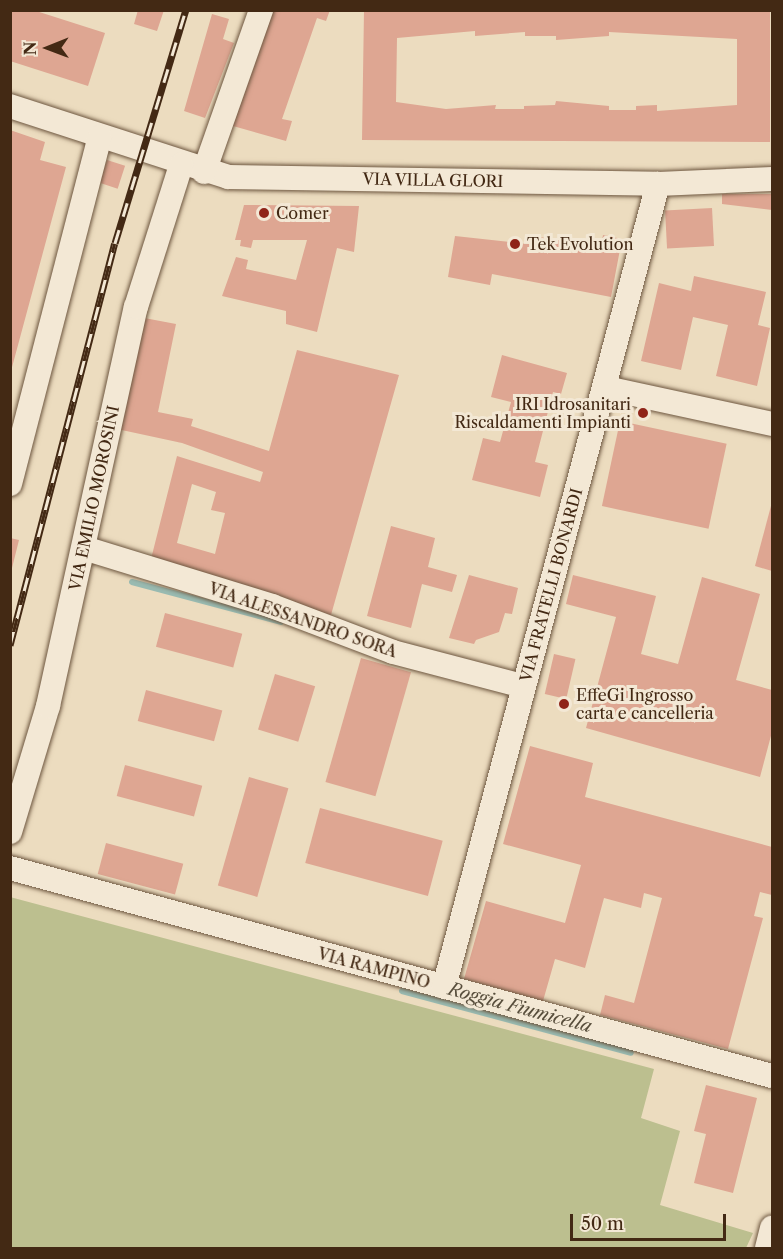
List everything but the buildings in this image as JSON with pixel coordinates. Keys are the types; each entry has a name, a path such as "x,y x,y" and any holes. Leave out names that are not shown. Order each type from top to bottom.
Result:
{"street":[{"name":"VIA EMILIO MOROSINI","path":"10,832 48,706 132,322 192,169 261,10"},
{"name":"VIA VILLA GLORI","path":"10,106 192,169 239,178 658,184 772,179"},
{"path":"10,484 100,137"},
{"name":"VIA FRATELLI BONARDI","path":"444,987 523,686 606,387 658,184"},
{"path":"606,387 772,424"},
{"name":"VIA ALESSANDRO SORA","path":"84,548 272,606 393,652 523,686"},
{"name":"VIA RAMPINO","path":"10,868 772,1076"},
{"path":"767,1248 772,1228"}],"green space":[{"path":"10,897 654,1069 641,1118 680,1131 660,1205 753,1233 746,1248 11,1248"}],"waterway":[{"name":"Roggia Fiumicella","path":"132,582 281,622"},
{"name":"Roggia Fiumicella","path":"402,991 631,1053"}],"railway":[{"path":"10,645 115,243 186,10"}],"place":[{"name":"Comer","path":"264,213"},
{"name":"Tek Evolution","path":"515,244"},
{"name":"IRI Idrosanitari Riscaldamenti Impianti","path":"643,413"},
{"name":"EffeGi Ingrosso carta e cancelleria","path":"564,704"}]}
